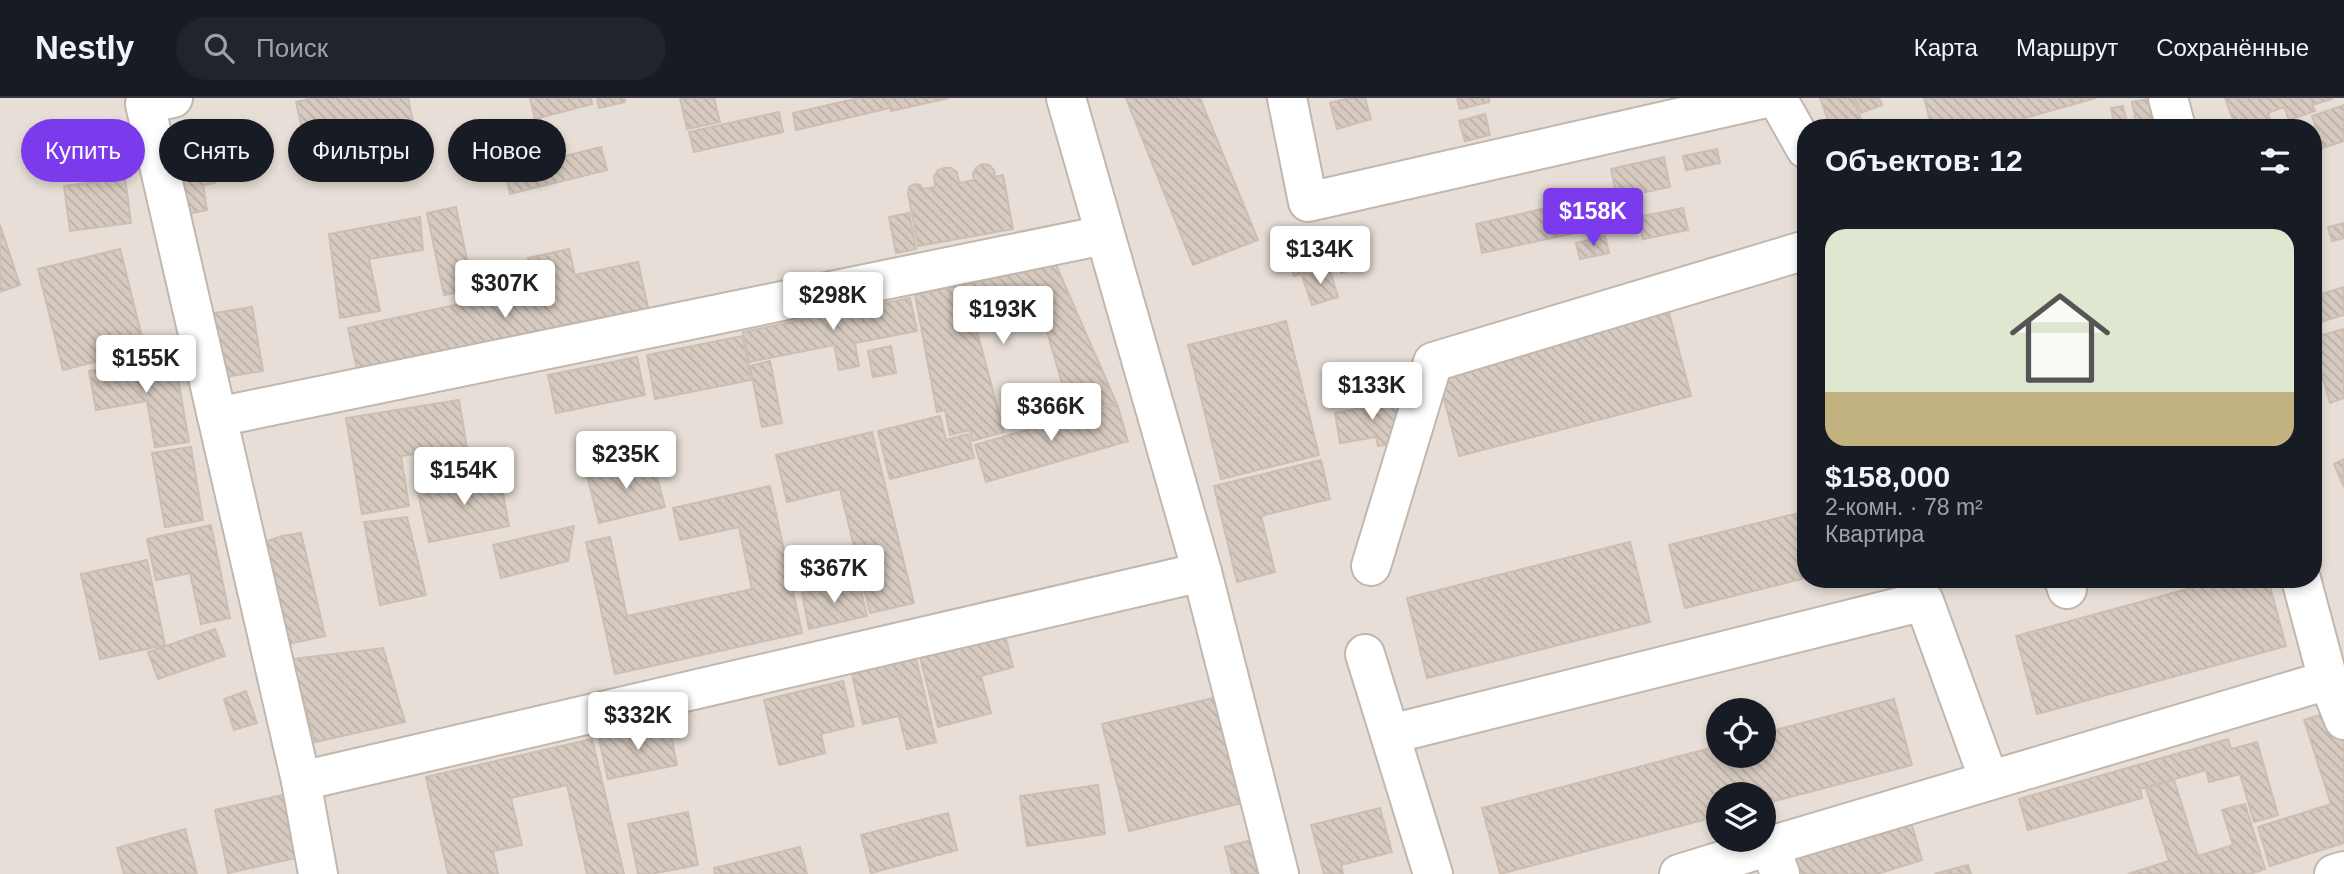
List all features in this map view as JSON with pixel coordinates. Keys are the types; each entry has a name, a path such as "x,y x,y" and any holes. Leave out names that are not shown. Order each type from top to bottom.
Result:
{"street":[{"path":"173,98 145,104 300,781 318,874"},
{"path":"1066,98 1202,572 1279,874"},
{"path":"1287,98 1308,202 1766,98"},
{"path":"1777,98 1797,133"},
{"path":"2168,98 2174,119"},
{"path":"217,416 1104,235"},
{"path":"1371,566 1433,362 1797,253"},
{"path":"300,781 1202,572"},
{"path":"2303,588 2328,680 2344,720"},
{"path":"1391,734 1924,601 1989,780"},
{"path":"1365,654 1433,874"},
{"path":"1679,874 1775,860 1989,780 2328,680"},
{"path":"2334,874 2344,871"}],"shaded area":[{"path":"0,98 2344,98 2344,874 0,874"}],"building":[{"path":"313,98 408,98 412,119 300,119 296,102"},
{"path":"530,98 591,98 592,104 535,119"},
{"path":"597,98 624,98 625,102 599,108"},
{"path":"680,98 714,98 720,122 687,129"},
{"path":"859,98 888,98 890,108 796,130 793,113"},
{"path":"888,98 949,98 891,111"},
{"path":"1126,98 1200,98 1258,240 1193,265"},
{"path":"1349,98 1365,98 1371,119 1337,129 1330,103"},
{"path":"1457,98 1489,98 1489,102 1460,109"},
{"path":"1820,98 1853,98 1861,119 1828,119"},
{"path":"1855,98 1879,98 1882,105 1861,113"},
{"path":"1924,98 2096,98 2021,119 1930,119"},
{"path":"2225,98 2332,98 2312,105 2315,111 2292,119 2289,119 2284,107 2268,113 2270,119 2233,119"},
{"path":"2148,99 2152,118 2135,119 2132,102"},
{"path":"2344,105 2344,141 2323,148 2322,119 2313,119 2312,116"},
{"path":"2123,106 2126,119 2113,119 2111,108"},
{"path":"779,112 783,132 694,152 689,132"},
{"path":"1485,114 1490,135 1465,141 1459,121"},
{"path":"159,134 159,182 215,182 203,185 207,210 158,220 145,153 145,137"},
{"path":"601,147 607,170 566,180 566,156"},
{"path":"1717,149 1720,163 1686,170 1683,156"},
{"path":"1664,157 1670,187 1617,198 1611,169"},
{"path":"982,164 989,165 994,170 995,177 1003,175 1013,229 918,246 909,187 914,184 923,189 935,187 934,176 938,170 944,168 957,172 959,183 974,180 976,168"},
{"path":"126,182 131,223 70,231 64,186"},
{"path":"507,182 558,182 510,194"},
{"path":"1573,202 1580,232 1482,253 1476,224"},
{"path":"456,207 473,289 444,295 427,213"},
{"path":"1683,208 1688,230 1643,239 1638,217"},
{"path":"909,213 916,249 896,253 889,217"},
{"path":"420,217 423,250 369,259 380,311 340,318 329,234"},
{"path":"2344,223 2344,238 2332,241 2328,227"},
{"path":"0,225 20,285 0,292"},
{"path":"1605,236 1609,253 1580,259 1576,243"},
{"path":"1353,242 1361,267 1341,273 1338,263 1294,276 1290,262"},
{"path":"120,249 145,349 63,370 38,269"},
{"path":"569,249 575,275 638,262 651,321 360,383 348,328 534,288 528,258"},
{"path":"1056,265 1116,402 1071,414 1041,311 975,324 1004,432 972,441 970,430 950,435 945,410 937,412 915,295"},
{"path":"1329,267 1338,297 1312,305 1302,276"},
{"path":"2344,287 2344,315 2322,322 2322,294"},
{"path":"910,298 917,331 855,343 859,366 839,370 834,345 749,362 743,332"},
{"path":"252,307 263,371 218,378 208,314"},
{"path":"1668,309 1691,396 1459,456 1436,369"},
{"path":"1286,321 1319,455 1221,479 1188,345"},
{"path":"2344,329 2344,398 2330,403 2322,376 2322,335"},
{"path":"743,336 751,380 655,399 647,355"},
{"path":"891,346 896,373 873,377 868,351"},
{"path":"174,356 189,442 155,447 147,401 96,410 89,371"},
{"path":"637,357 645,395 556,413 548,375"},
{"path":"770,361 782,423 762,427 750,366"},
{"path":"1395,391 1404,442 1378,446 1376,437 1340,443 1335,413 1372,406 1370,396"},
{"path":"459,400 469,460 438,465 435,451 401,456 409,506 362,514 346,418"},
{"path":"1117,404 1128,441 986,482 975,445"},
{"path":"940,416 946,440 968,434 974,458 890,479 878,431"},
{"path":"872,432 914,603 870,613 840,489 787,502 776,455"},
{"path":"191,447 203,520 165,527 152,453"},
{"path":"652,458 665,507 599,523 587,475"},
{"path":"2344,459 2344,487 2334,464"},
{"path":"1321,460 1330,499 1261,516 1275,572 1237,582 1214,486"},
{"path":"499,472 509,526 429,542 417,489"},
{"path":"770,486 802,633 615,674 586,542 610,537 627,616 752,589 739,527 680,540 673,508"},
{"path":"1797,513 1797,580 1685,608 1669,545"},
{"path":"407,517 426,595 380,605 364,522"},
{"path":"211,525 230,618 201,624 190,573 156,580 147,539"},
{"path":"574,526 568,561 501,578 493,545"},
{"path":"301,533 325,636 288,644 265,542"},
{"path":"1630,542 1650,622 1427,678 1407,598"},
{"path":"147,560 165,645 100,659 81,574"},
{"path":"859,582 867,616 809,629 802,593"},
{"path":"2191,588 2270,588 2286,646 2037,714 2016,636"},
{"path":"215,629 225,656 158,679 148,652"},
{"path":"1005,635 1013,667 981,676 991,713 938,727 920,657"},
{"path":"383,648 405,722 315,742 292,659"},
{"path":"916,659 936,742 907,749 899,716 863,724 852,674"},
{"path":"843,681 854,726 821,734 825,753 779,765 764,700"},
{"path":"246,691 257,723 234,730 224,699"},
{"path":"1222,696 1250,801 1129,831 1102,724"},
{"path":"1894,699 1912,765 1776,801 1776,782 1706,782 1706,819 1500,874 1482,808 1706,749 1706,768 1776,768 1776,730"},
{"path":"2339,709 2344,725 2344,843 2270,866 2258,827 2331,804 2304,720"},
{"path":"669,725 677,765 608,779 599,739"},
{"path":"592,739 624,874 587,874 567,785 511,798 522,845 493,851 498,874 448,874 426,777"},
{"path":"2228,739 2231,749 2257,742 2278,815 2254,822 2240,774 2209,782 2206,770 2140,789 2142,798 2028,830 2019,799"},
{"path":"2174,780 2198,856 2233,845 2222,810 2245,804 2265,869 2250,874 2128,874 2169,861 2146,788"},
{"path":"1098,785 1105,834 1027,846 1020,796"},
{"path":"287,794 301,857 228,873 215,810"},
{"path":"1380,808 1392,852 1341,865 1343,874 1324,874 1311,825"},
{"path":"688,812 698,865 638,874 628,824"},
{"path":"948,813 957,850 871,873 861,835"},
{"path":"1909,815 1922,860 1877,874 1796,874 1789,852"},
{"path":"185,829 197,874 124,874 117,848"},
{"path":"1259,838 1269,874 1232,874 1225,847"},
{"path":"800,847 807,874 715,874 714,868"},
{"path":"1968,865 1971,874 1934,874"}]}
